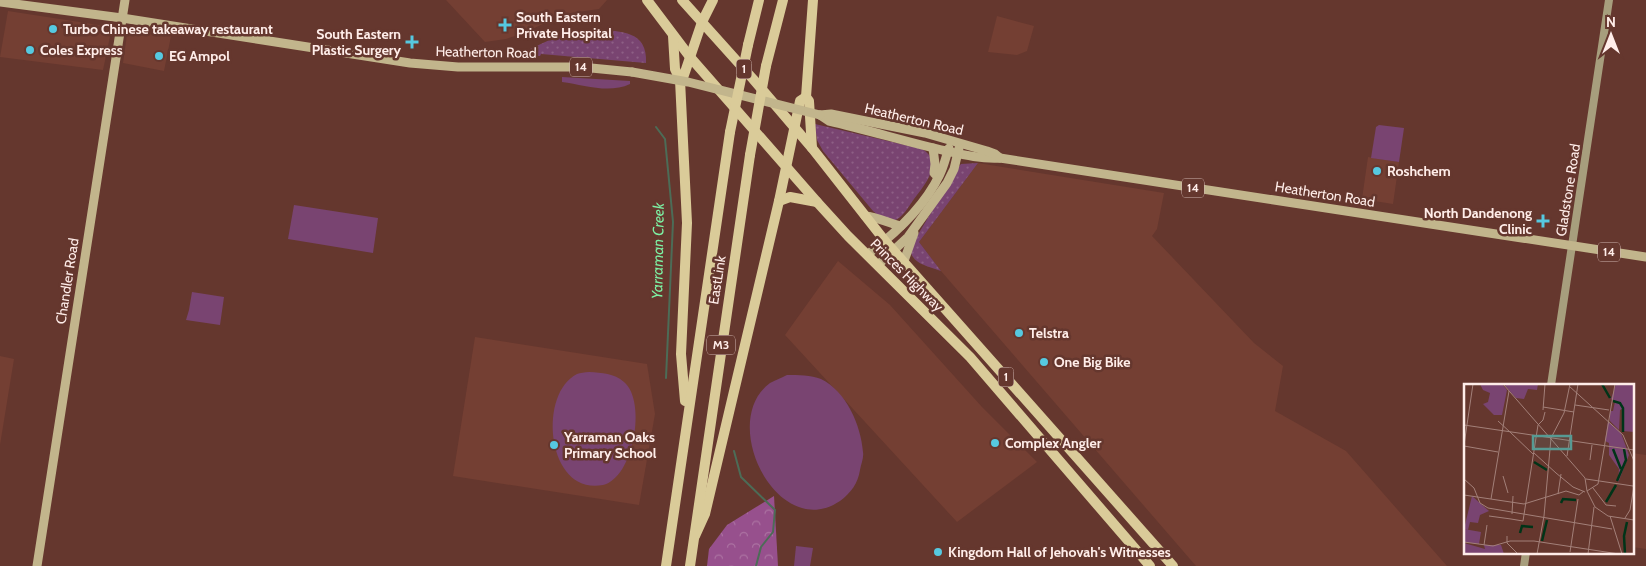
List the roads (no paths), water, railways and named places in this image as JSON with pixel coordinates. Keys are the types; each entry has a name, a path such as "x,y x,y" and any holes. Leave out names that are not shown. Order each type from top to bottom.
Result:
{"highway":[{"name":"Princes Highway","path":"647,0 690,57 817,202 848,236 970,357 1150,566"},
{"name":"Princes Highway","path":"682,0 812,148 885,241 1173,566"},
{"path":"680,80 702,22 713,0"},
{"name":"EastLink","path":"666,566 686,419 730,132 759,0"},
{"name":"EastLink","path":"690,566 750,154 766,66 784,0"},
{"path":"812,148 809,101 806,97 814,0"},
{"path":"673,36 676,69 680,80 687,223 681,354 686,419"},
{"path":"695,536 705,514 779,201 800,101 806,97"},
{"path":"779,201 790,197 817,202"}],"main road":[{"name":"Chandler Road","path":"37,566 125,0"},
{"name":"Gladstone Road","path":"1551,384 1609,0"},
{"name":"Heatherton Road","path":"0,2 122,18 418,63 458,66 573,67 632,72 688,82 820,116 956,142 995,154 1000,158"},
{"name":"Heatherton Road","path":"830,118 932,148 986,159 1000,158 1646,257"},
{"path":"868,254 901,226 922,200 938,177 956,142"},
{"path":"932,148 935,164 934,172 938,177"},
{"path":"878,265 915,228 947,183 954,169 952,153"},
{"path":"865,216 876,217 887,223 901,226"},
{"path":"904,261 915,228"}],"waterway":[{"name":"Yarraman Creek","path":"656,127 665,139 673,222 666,378"},
{"name":"Yarraman Creek","path":"734,451 741,477 775,510 773,532 761,547 756,566"}],"place":[{"name":"South Eastern Private Hospital","path":"505,25"},
{"name":"Turbo Chinese takeaway restaurant","path":"53,29"},
{"name":"South Eastern Plastic Surgery","path":"412,42"},
{"name":"Coles Express","path":"30,50"},
{"name":"EG Ampol","path":"159,56"},
{"name":"Roshchem","path":"1377,171"},
{"name":"North Dandenong Clinic","path":"1543,221"},
{"name":"Telstra","path":"1019,333"},
{"name":"One Big Bike","path":"1044,362"},
{"name":"Complex Angler","path":"995,443"},
{"name":"Yarraman Oaks Primary School","path":"554,445"},
{"name":"Kingdom Hall of Jehovah's Witnesses","path":"938,552"}]}
